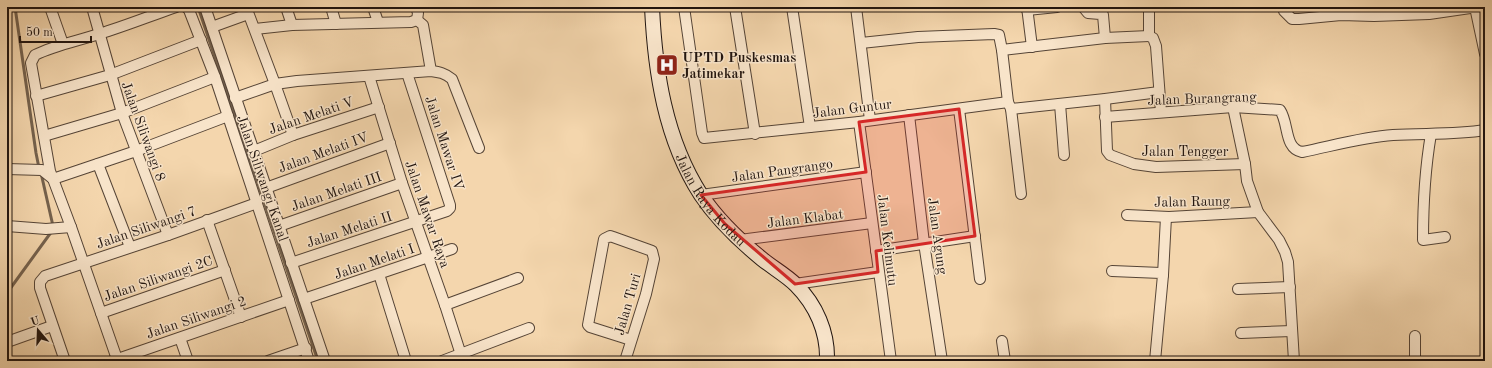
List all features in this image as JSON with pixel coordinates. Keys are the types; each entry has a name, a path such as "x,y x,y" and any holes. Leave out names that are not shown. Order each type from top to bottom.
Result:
{"street":[{"path":"50,7 63,44"},
{"name":"Jalan Siliwangi 8","path":"92,7 122,113 168,235"},
{"path":"114,360 101,313 84,264 66,228 52,178 36,96 32,59 34,55 63,44 99,34 176,7"},
{"name":"Jalan Siliwangi Kanal","path":"186,7 189,10 215,77 310,361"},
{"path":"205,7 325,361"},
{"path":"286,7 292,25"},
{"path":"331,7 336,24"},
{"path":"373,7 378,22"},
{"path":"416,7 418,20 423,25 430,71"},
{"name":"Jalan Raya Kodau","path":"652,7 653,41 658,76 667,116 678,148 701,195 740,240 795,284 809,301 821,324 827,344 827,361"},
{"name":"Jalan Guntur","path":"684,7 702,133 704,138 755,134 958,109 1010,105 1060,104 1159,92"},
{"path":"735,7 755,134"},
{"path":"792,7 810,127"},
{"path":"856,7 870,120"},
{"path":"1032,46 1027,8 1057,7"},
{"path":"1083,7 1088,13 1103,15 1105,38"},
{"path":"1149,7 1149,36"},
{"path":"1283,7 1284,11 1292,19 1341,11 1374,16 1429,14 1476,7 1485,54"},
{"path":"212,27 247,10 275,84 292,135"},
{"path":"255,29 292,25 411,22 418,20"},
{"path":"861,43 918,37 999,35 1010,105 1021,194"},
{"path":"1002,50 1105,38 1149,36 1153,38 1156,46 1160,112"},
{"path":"36,96 110,75 201,40"},
{"path":"235,98 275,84 297,81 430,71 446,74 452,79 479,148"},
{"name":"Jalan Mawar IV","path":"407,73 450,205 450,208 447,211 415,222"},
{"name":"Jalan Mawar Raya","path":"369,76 402,183 462,358"},
{"path":"44,136 122,113 215,77"},
{"name":"Jalan Tengger","path":"1104,99 1107,151 1110,155 1134,164 1156,167 1245,164"},
{"path":"1060,104 1064,155"},
{"name":"Jalan Melati V","path":"254,150 292,135 378,107"},
{"path":"1233,107 1247,181 1258,212 1279,240 1288,262 1294,361"},
{"name":"Jalan Burangrang","path":"1105,117 1233,107 1280,110 1283,115 1293,148 1302,152 1393,135 1458,133 1485,130"},
{"path":"958,109 980,279"},
{"name":"Jalan Agung","path":"908,115 924,243 942,361"},
{"path":"7,169 42,170 52,178 56,178 136,151 228,116"},
{"name":"Jalan Kelimutu","path":"859,122 890,361"},
{"path":"1431,134 1427,157 1423,240 1445,237"},
{"name":"Jalan Melati IV","path":"266,188 390,143"},
{"path":"98,164 130,247"},
{"name":"Jalan Pangrango","path":"701,195 866,172"},
{"name":"Jalan Melati III","path":"279,226 402,183"},
{"name":"Jalan Siliwangi 7","path":"52,326 40,288 40,282 45,276 84,264 257,203"},
{"name":"Jalan Raung","path":"1127,215 1166,217 1258,212"},
{"path":"1155,361 1163,275 1166,217"},
{"path":"207,220 241,317"},
{"name":"Jalan Melati II","path":"292,263 415,222"},
{"name":"Jalan Klabat","path":"740,240 872,223"},
{"path":"7,226 46,229 66,228"},
{"name":"Jalan Turi","path":"625,361 646,294 654,255 652,251 610,236 604,238 588,325 590,327 631,340"},
{"path":"876,251 975,236"},
{"name":"Jalan Melati I","path":"304,299 452,249"},
{"name":"Jalan Siliwangi 2C","path":"101,313 225,270"},
{"path":"1112,271 1160,273 1163,275"},
{"path":"795,284 878,272"},
{"path":"379,274 406,361"},
{"path":"445,305 518,278"},
{"path":"1238,289 1290,287"},
{"name":"Jalan Siliwangi 2","path":"114,360 289,300"},
{"path":"7,342 52,326 65,361"},
{"path":"442,361 462,358 529,328"},
{"path":"1241,333 1292,331"},
{"path":"1416,336 1416,361"},
{"path":"180,338 188,361"},
{"path":"1002,341 1004,361"},
{"path":"268,361 306,348"}],"highlighted area":[{"path":"959,109 975,236 876,251 878,272 795,284 725,224 701,195 866,172 859,122"}],"waterway":[{"path":"15,7 39,168"},
{"path":"198,7 318,361"},
{"path":"41,173 53,226"},
{"path":"7,293 52,231"}],"place":[{"name":"UPTD Puskesmas Jatimekar","path":"667,65"}]}
